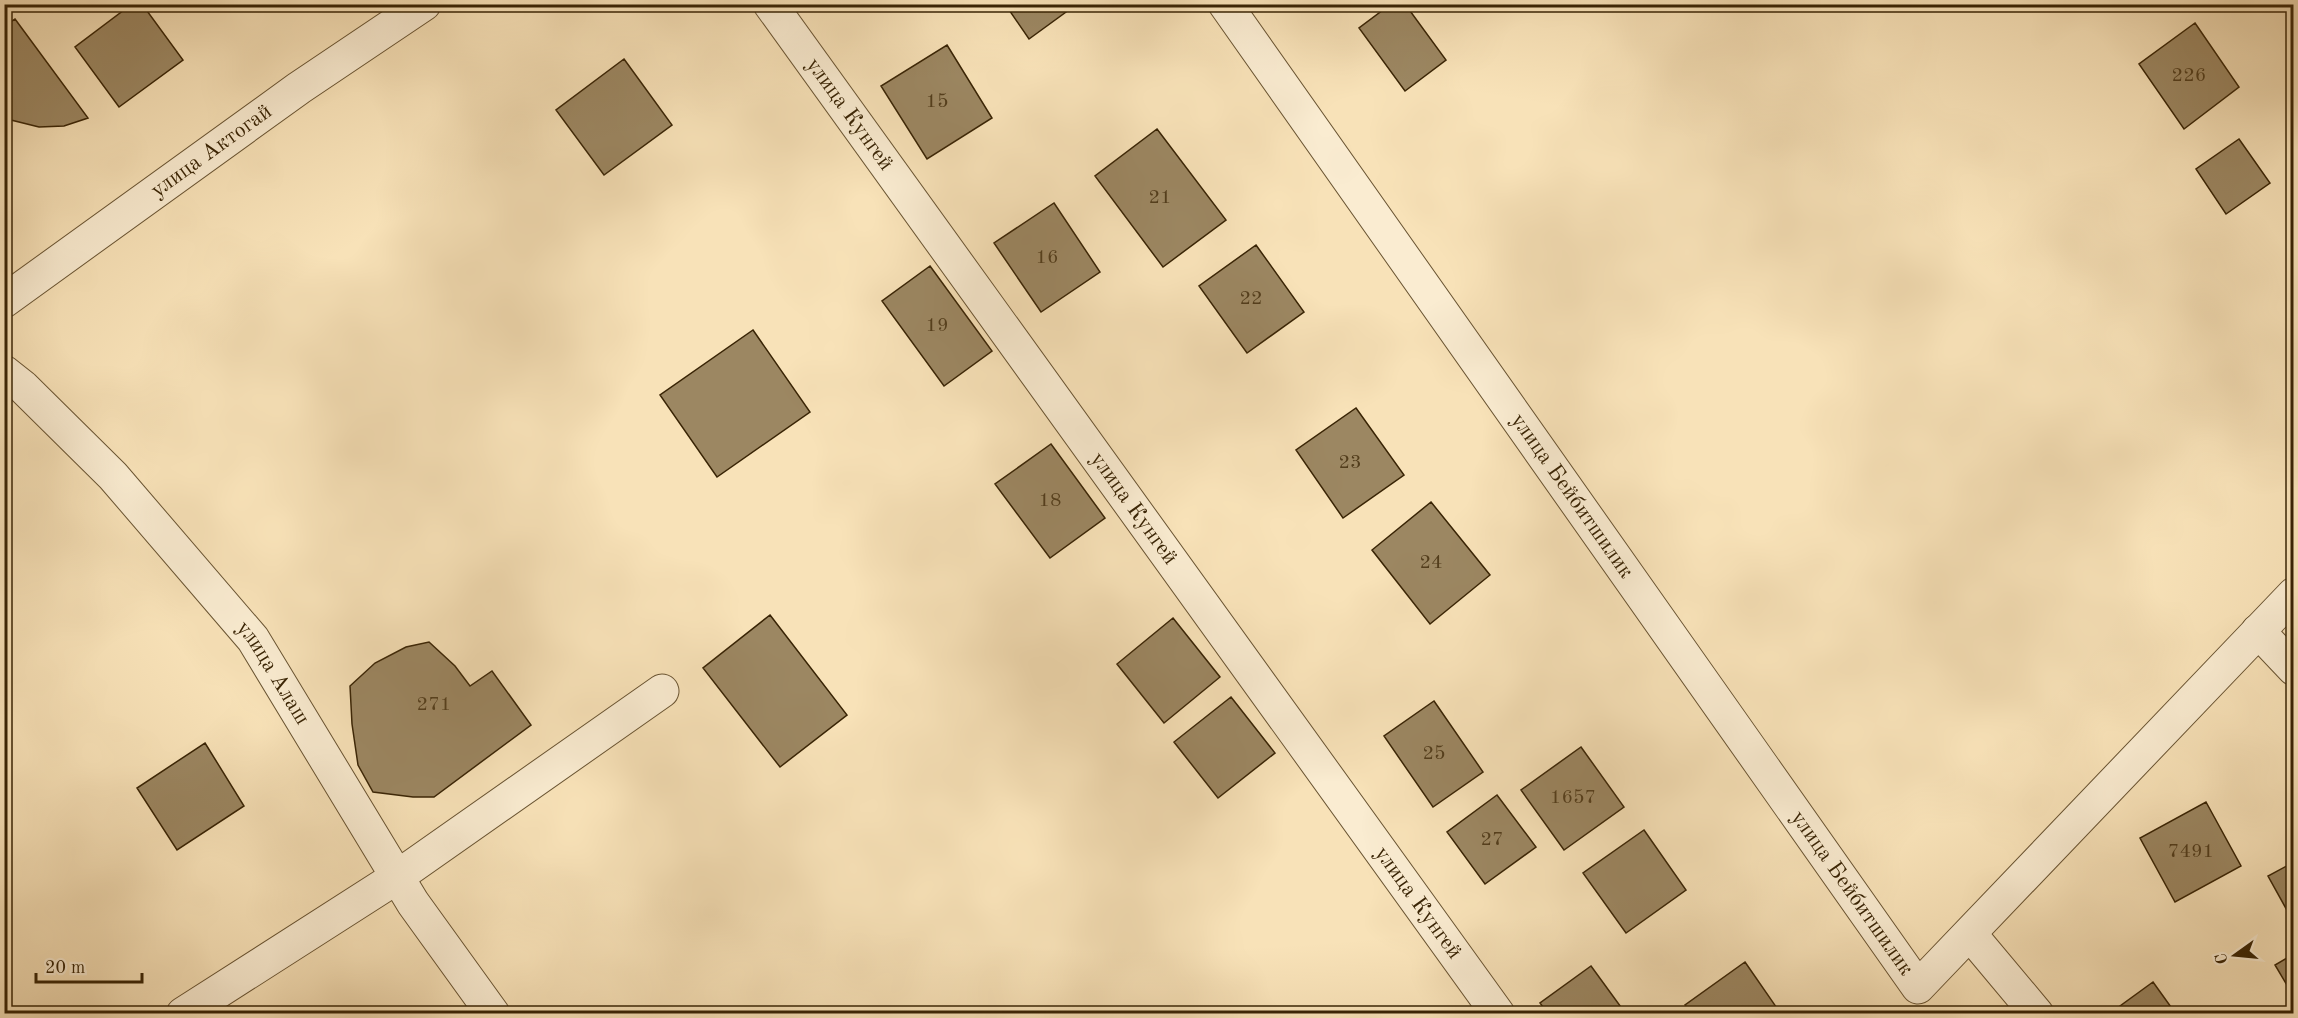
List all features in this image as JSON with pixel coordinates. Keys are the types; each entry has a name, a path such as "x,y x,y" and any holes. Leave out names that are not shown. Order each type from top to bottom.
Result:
{"street":[{"name":"улица Актогай","path":"4,301 299,88 423,4"},
{"name":"улица Кунгей","path":"770,4 1498,1014"},
{"name":"улица Бейбитшилик","path":"1225,4 1918,987 1970,934"},
{"name":"улица Алаш","path":"4,372 23,387 113,476 252,639 413,903 493,1014"},
{"path":"2037,1014 1970,934 2294,594"},
{"path":"2258,632 2294,669"},
{"path":"183,1014 397,877 662,692"}],"building":[{"path":"132,4 142,4 183,60 119,107 75,47"},
{"path":"1005,4 1077,4 1029,39"},
{"path":"1391,4 1405,4 1446,60 1405,91 1359,28"},
{"path":"15,19 88,118 64,126 39,127 7,119 4,115 4,26"},
{"path":"2195,23 2239,87 2184,129 2139,64"},
{"path":"947,45 992,118 927,159 881,86"},
{"path":"624,59 672,125 604,175 556,110"},
{"path":"1157,129 1226,220 1163,267 1095,176"},
{"path":"2239,139 2270,183 2226,214 2196,169"},
{"path":"1054,203 1100,272 1041,312 994,243"},
{"path":"1256,245 1304,312 1247,353 1199,286"},
{"path":"930,266 992,351 944,386 882,301"},
{"path":"753,330 810,412 717,477 660,395"},
{"path":"1356,408 1404,475 1343,518 1296,450"},
{"path":"1051,444 1105,518 1050,558 995,484"},
{"path":"1431,502 1490,575 1430,624 1372,550"},
{"path":"770,615 847,715 780,767 703,668"},
{"path":"1173,618 1220,677 1164,723 1117,664"},
{"path":"429,642 455,666 470,686 492,671 531,725 434,797 373,792 358,765 352,724 350,686 375,663 406,647"},
{"path":"1231,697 1275,753 1218,798 1174,742"},
{"path":"1434,701 1483,772 1433,807 1384,736"},
{"path":"205,743 244,806 177,850 137,788"},
{"path":"1581,747 1624,807 1564,850 1521,790"},
{"path":"1497,795 1536,847 1485,884 1447,832"},
{"path":"2206,802 2241,866 2175,902 2140,838"},
{"path":"1644,830 1686,890 1626,933 1583,873"},
{"path":"2294,862 2294,923 2268,876"},
{"path":"2294,954 2294,997 2275,965"},
{"path":"1745,962 1781,1014 1691,1014 1685,1005"},
{"path":"1591,966 1626,1014 1548,1014 1540,1003"},
{"path":"2153,982 2176,1014 2109,1014"}]}
